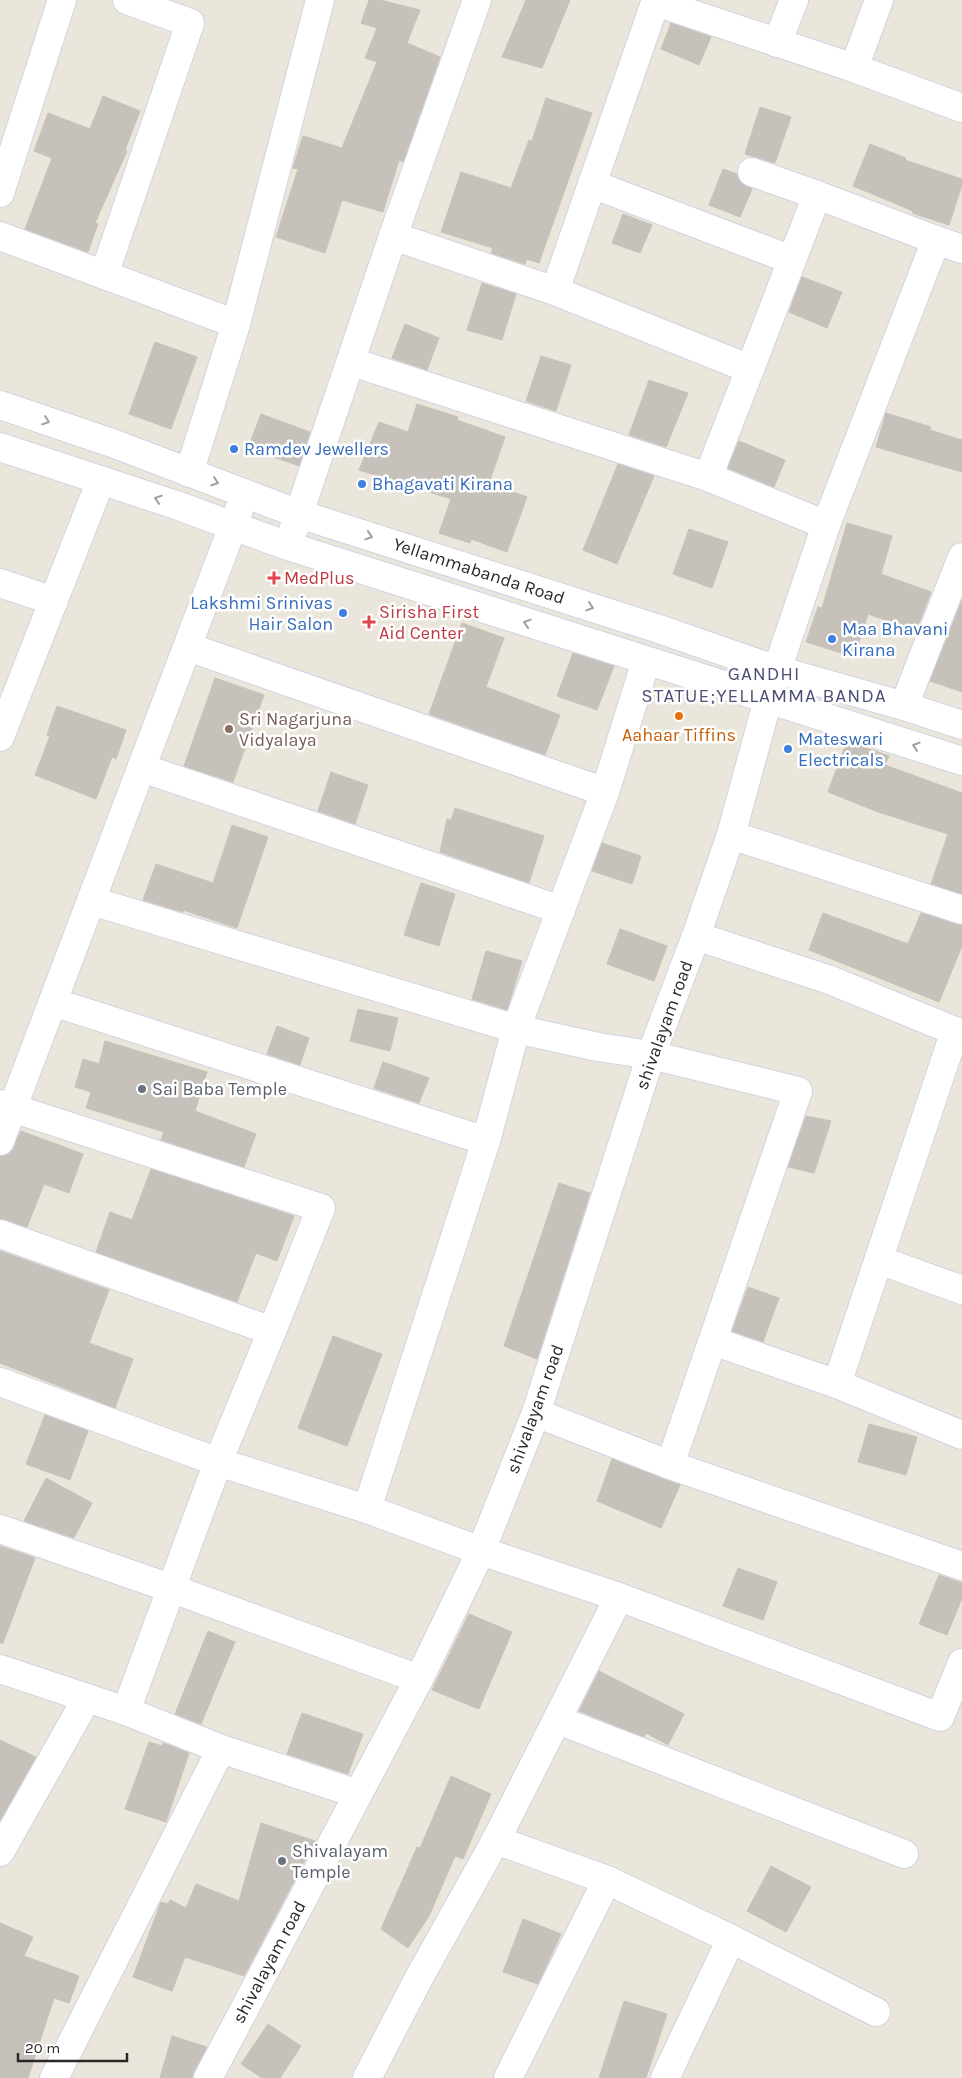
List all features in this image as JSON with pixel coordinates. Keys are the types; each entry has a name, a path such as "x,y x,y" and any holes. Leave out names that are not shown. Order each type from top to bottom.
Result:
{"street":[{"path":"0,193 62,0"},
{"path":"189,473 236,324 320,0"},
{"path":"288,546 352,362 393,236 477,0"},
{"path":"778,43 794,0"},
{"path":"854,68 879,0"},
{"path":"555,290 656,1 854,68 962,108"},
{"path":"104,275 190,23 141,2"},
{"path":"752,172 962,248"},
{"path":"592,184 792,260"},
{"path":"708,477 817,195"},
{"path":"0,236 236,324"},
{"path":"393,236 555,290 750,369"},
{"name":"shivalayam road","path":"208,2078 419,1679 481,1551 536,1413 651,1055 696,936 731,835 777,670 826,526 936,240"},
{"path":"352,362 708,477 826,526"},
{"name":"Yellammabanda Road","path":"0,405 112,443 189,473 246,492 299,514 659,628 777,670 904,706 962,725"},
{"name":"Yellammabanda Road","path":"0,447 176,505 231,527 288,546 962,761"},
{"path":"2,728 101,480"},
{"path":"0,1141 6,1106 53,1002 188,648 231,527 246,492"},
{"path":"904,706 961,563"},
{"path":"0,582 54,601"},
{"path":"188,648 605,792"},
{"path":"367,1509 486,1141 516,1029 605,792 646,661"},
{"path":"142,768 561,910"},
{"path":"731,835 962,910"},
{"path":"92,901 516,1029 598,1047 651,1055 798,1091 670,1465"},
{"path":"696,936 830,980 958,1032 837,1384"},
{"path":"53,1002 486,1141"},
{"path":"6,1106 321,1208 218,1462 126,1711"},
{"path":"0,1234 272,1331"},
{"path":"879,1260 962,1290"},
{"path":"713,1341 837,1384 962,1435"},
{"path":"0,1382 218,1462 367,1509 481,1551 619,1598 940,1717 962,1663"},
{"path":"536,1413 670,1465 962,1566"},
{"path":"0,1529 173,1588 419,1679"},
{"path":"367,2078 420,1976 496,1840 619,1598"},
{"path":"0,1669 126,1711 221,1749 358,1794"},
{"path":"0,1852 87,1698"},
{"path":"558,1720 904,1854"},
{"path":"54,2078 221,1749"},
{"path":"496,1840 607,1880 732,1939 876,2012"},
{"path":"508,2078 607,1880"},
{"path":"665,2078 732,1939"}],"building":[{"path":"369,0 380,0 420,10 407,43 440,57 403,162 399,160 383,212 342,200 325,253 276,237 298,169 293,168 303,136 342,148 377,62 365,58 377,28 361,23"},
{"path":"526,0 570,0 542,68 502,57"},
{"path":"671,23 711,37 699,65 661,49"},
{"path":"103,96 140,111 125,150 127,151 95,223 98,224 88,252 25,229 52,158 34,151 48,113 90,129"},
{"path":"546,98 592,113 539,263 527,259 525,264 491,253 493,248 441,232 461,172 511,188 529,140 532,141"},
{"path":"760,107 791,117 775,163 745,154"},
{"path":"870,144 906,158 905,160 962,179 962,185 949,225 912,213 913,211 853,186"},
{"path":"723,169 737,174 740,182 752,189 740,217 709,205"},
{"path":"623,214 652,225 640,253 612,243"},
{"path":"802,277 842,292 827,328 789,312"},
{"path":"482,283 516,294 502,340 467,330"},
{"path":"405,324 439,338 427,370 392,358"},
{"path":"155,342 197,357 171,429 129,414"},
{"path":"541,356 571,365 556,411 526,401"},
{"path":"649,380 688,393 666,447 629,435"},
{"path":"417,404 458,417 457,420 505,437 489,483 527,497 507,552 471,539 470,543 439,533 451,499 359,470 379,422 408,432"},
{"path":"886,413 931,427 930,430 962,440 962,472 876,447"},
{"path":"261,414 310,432 299,466 248,448"},
{"path":"739,441 785,460 774,487 728,468"},
{"path":"618,464 654,476 617,564 583,550"},
{"path":"847,523 892,536 881,574 931,592 916,631 868,614 854,657 806,642 818,607 822,608"},
{"path":"689,529 728,542 712,588 673,574"},
{"path":"962,600 962,692 930,681"},
{"path":"462,623 504,638 486,687 560,715 545,755 429,714"},
{"path":"573,653 614,666 597,710 557,696"},
{"path":"215,678 264,695 233,782 184,766"},
{"path":"57,706 126,730 116,759 112,757 96,799 35,775 50,736 47,735"},
{"path":"847,741 889,756 885,765 962,793 962,894 931,884 948,834 878,812 828,792"},
{"path":"331,772 368,785 355,824 318,811"},
{"path":"455,808 544,836 529,883 440,852 447,819 451,820"},
{"path":"232,825 268,837 237,928 183,910 183,912 143,900 156,864 213,883"},
{"path":"602,843 641,856 632,884 592,871"},
{"path":"421,883 455,894 439,946 404,935"},
{"path":"823,913 908,944 921,913 962,925 962,946 939,1002 809,950"},
{"path":"620,929 667,946 654,981 607,964"},
{"path":"486,951 522,961 507,1010 472,999"},
{"path":"358,1009 398,1018 390,1051 350,1041"},
{"path":"277,1026 309,1038 300,1065 267,1054"},
{"name":"Sai Baba Temple","path":"105,1041 207,1072 195,1111 256,1134 244,1167 161,1140 164,1132 86,1108 91,1092 75,1087 83,1059 99,1064"},
{"path":"383,1062 429,1078 419,1103 374,1088"},
{"path":"806,1116 831,1121 814,1173 788,1167"},
{"path":"21,1131 83,1154 69,1193 44,1184 27,1227 0,1219 0,1156 10,1153"},
{"path":"151,1169 294,1216 277,1261 256,1253 237,1302 96,1252 110,1212 132,1220"},
{"path":"559,1183 590,1193 537,1359 504,1346"},
{"path":"0,1251 109,1290 89,1343 133,1359 115,1408 0,1363"},
{"path":"748,1287 779,1298 763,1342 732,1331"},
{"path":"333,1336 382,1354 347,1446 298,1428"},
{"path":"45,1415 88,1431 70,1480 26,1464"},
{"path":"869,1424 917,1437 906,1475 858,1462"},
{"path":"612,1459 680,1485 661,1528 597,1501"},
{"path":"46,1478 92,1503 74,1538 24,1521"},
{"path":"0,1546 35,1558 3,1643 0,1643"},
{"path":"738,1568 777,1582 763,1620 723,1606"},
{"path":"939,1575 962,1583 962,1598 947,1635 919,1624"},
{"path":"469,1614 512,1632 479,1709 432,1690"},
{"path":"208,1631 235,1642 201,1724 175,1714"},
{"path":"599,1671 684,1714 668,1745 646,1733 644,1737 579,1711"},
{"path":"302,1713 363,1734 348,1774 287,1754"},
{"path":"0,1740 36,1757 0,1820"},
{"path":"149,1742 162,1746 163,1743 189,1753 166,1822 125,1809"},
{"path":"451,1776 491,1794 463,1859 455,1856 429,1916 408,1948 381,1929 417,1847 420,1848"},
{"path":"261,1823 315,1841 244,1976 185,1957 172,1991 133,1977 161,1902 168,1904 170,1900 186,1908 196,1884 239,1901"},
{"path":"771,1866 811,1887 786,1932 747,1911"},
{"path":"523,1919 561,1934 538,1984 503,1972"},
{"path":"0,1923 33,1937 24,1956 79,1976 69,2003 54,1998 28,2078 0,2078"},
{"path":"624,2001 667,2014 646,2078 599,2078"},
{"path":"268,2024 301,2046 280,2078 262,2078 241,2064"},
{"path":"172,2036 207,2047 192,2078 160,2078"}],"place":[{"name":"Ramdev Jewellers","path":"234,449"},
{"name":"Bhagavati Kirana","path":"362,484"},
{"name":"MedPlus","path":"274,578"},
{"name":"Lakshmi Srinivas Hair Salon","path":"343,613"},
{"name":"Sirisha First Aid Center","path":"369,622"},
{"name":"Maa Bhavani Kirana","path":"832,639"},
{"name":"Aahaar Tiffins","path":"679,716"},
{"name":"Sri Nagarjuna Vidyalaya","path":"229,729"},
{"name":"Mateswari Electricals","path":"788,749"},
{"name":"Sai Baba Temple","path":"142,1089"},
{"name":"Shivalayam Temple","path":"282,1861"}],"district":[{"name":"GANDHI STATUE;YELLAMMA BANDA","path":"764,685"}]}
